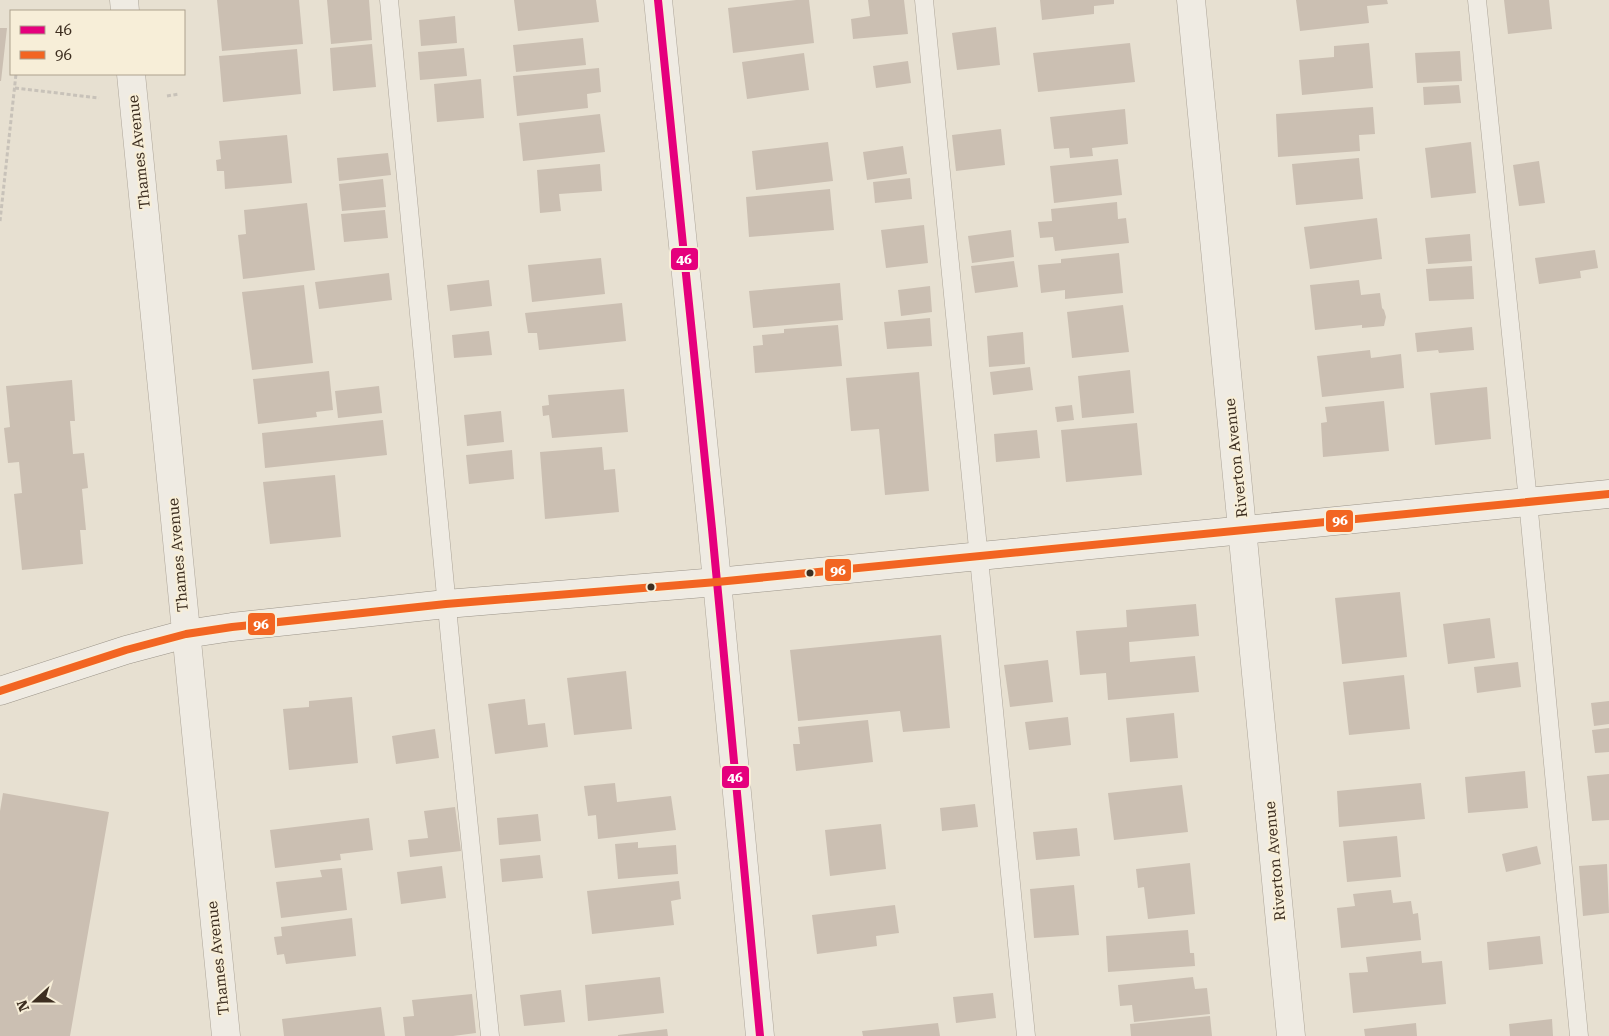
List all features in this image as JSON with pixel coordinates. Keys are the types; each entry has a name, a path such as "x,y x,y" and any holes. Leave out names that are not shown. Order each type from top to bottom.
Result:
{"street":[{"path":"658,0 717,582 760,1036"},
{"name":"Riverton Avenue","path":"1191,0 1292,1036"},
{"name":"Thames Avenue","path":"131,75 226,1036"},
{"path":"0,690 126,650 186,634 232,627 446,604 717,582 980,554 1609,494"}],"lane":[{"path":"389,0 446,604 490,1036"},
{"path":"924,0 1026,1036"},
{"path":"1477,0 1528,501 1579,1036"}],"path":[{"path":"0,221 16,75"}],"building":[{"path":"217,0 299,0 303,44 222,51"},
{"path":"327,0 369,0 372,40 331,44"},
{"path":"514,0 596,0 599,22 518,31"},
{"path":"809,0 814,43 733,53 728,8"},
{"path":"868,0 904,0 908,34 853,39 851,19 870,16"},
{"path":"1040,0 1114,0 1114,4 1094,6 1094,14 1042,20"},
{"path":"1296,0 1387,0 1388,4 1367,6 1369,23 1300,31"},
{"path":"1504,0 1549,0 1552,29 1508,34"},
{"path":"455,16 457,43 421,46 419,20"},
{"path":"996,27 1000,65 957,70 952,33"},
{"path":"0,28 7,28 1,81 0,81"},
{"path":"583,38 586,65 516,72 513,45"},
{"path":"1130,43 1135,82 1038,92 1033,53"},
{"path":"1369,43 1373,88 1302,95 1299,60 1334,57 1334,46"},
{"path":"372,44 376,87 333,91 330,48"},
{"path":"464,48 467,76 420,80 418,52"},
{"path":"297,49 301,94 223,102 219,56"},
{"path":"1460,51 1462,81 1417,83 1415,53"},
{"path":"804,53 809,90 747,99 742,62"},
{"path":"908,61 911,83 876,88 873,66"},
{"path":"599,68 601,92 587,94 588,108 517,116 513,76"},
{"path":"481,79 484,118 437,122 434,84"},
{"path":"1459,85 1461,103 1424,105 1423,87"},
{"path":"1373,107 1375,134 1359,135 1360,151 1278,157 1276,114"},
{"path":"1125,109 1128,144 1092,148 1093,156 1070,158 1069,148 1054,149 1050,117"},
{"path":"600,114 605,152 523,161 519,123"},
{"path":"1001,129 1005,165 956,171 952,135"},
{"path":"287,135 292,183 225,189 224,171 217,171 216,160 221,159 219,141"},
{"path":"828,142 833,181 756,190 752,151"},
{"path":"1471,142 1476,193 1431,198 1425,148"},
{"path":"903,146 907,174 867,180 863,152"},
{"path":"388,153 391,175 339,181 337,158"},
{"path":"1359,158 1363,199 1296,205 1292,164"},
{"path":"1118,159 1122,195 1054,203 1050,166"},
{"path":"1539,161 1545,203 1519,206 1513,165"},
{"path":"600,164 602,191 559,194 561,211 540,213 537,170"},
{"path":"910,178 912,199 875,203 873,182"},
{"path":"383,179 386,207 342,211 339,184"},
{"path":"830,189 834,230 749,237 746,197"},
{"path":"1117,202 1118,219 1126,218 1129,243 1055,251 1053,237 1040,238 1038,222 1052,221 1051,209"},
{"path":"307,203 315,270 243,279 238,235 246,234 244,210"},
{"path":"385,210 388,238 344,242 341,214"},
{"path":"1377,218 1382,259 1310,269 1304,227"},
{"path":"924,225 928,263 886,268 881,230"},
{"path":"1011,230 1014,257 972,263 968,236"},
{"path":"1470,234 1472,261 1428,264 1425,238"},
{"path":"1595,250 1598,268 1580,271 1581,278 1539,284 1535,258"},
{"path":"1119,253 1123,293 1065,299 1065,290 1041,293 1038,265 1061,263 1061,259"},
{"path":"601,258 605,294 532,302 528,265"},
{"path":"1014,261 1018,287 975,293 971,266"},
{"path":"1472,266 1474,299 1429,301 1426,269"},
{"path":"389,273 392,300 319,309 315,282"},
{"path":"489,280 492,306 450,311 447,285"},
{"path":"1359,280 1361,295 1380,293 1382,308 1386,317 1384,326 1362,328 1362,325 1315,330 1310,285"},
{"path":"840,283 843,320 753,328 749,291"},
{"path":"304,285 313,363 252,370 242,292"},
{"path":"930,286 932,312 901,316 898,290"},
{"path":"622,303 626,341 539,350 537,333 528,333 525,313"},
{"path":"1123,305 1129,352 1072,358 1067,312"},
{"path":"930,318 932,346 887,349 884,322"},
{"path":"838,325 842,366 755,373 753,346 763,345 762,335 784,333 784,329"},
{"path":"1472,327 1474,350 1439,353 1438,350 1417,352 1415,333"},
{"path":"489,331 492,355 454,358 452,335"},
{"path":"1023,332 1025,364 989,367 987,336"},
{"path":"1370,350 1371,358 1401,354 1404,388 1322,397 1317,356"},
{"path":"1030,367 1033,390 993,395 990,372"},
{"path":"1130,370 1134,413 1082,418 1078,376"},
{"path":"329,371 333,410 316,412 317,417 258,424 253,379"},
{"path":"919,372 929,491 885,495 879,429 851,431 846,378"},
{"path":"72,380 75,421 70,421 73,454 84,453 88,488 82,489 86,530 80,530 83,564 22,570 14,494 22,493 19,462 8,463 4,428 10,427 6,386"},
{"path":"379,386 382,413 338,418 335,391"},
{"path":"1487,387 1491,439 1435,445 1430,393"},
{"path":"624,389 628,432 552,438 549,415 543,416 542,406 549,405 548,395"},
{"path":"1384,401 1389,451 1323,457 1321,423 1327,422 1325,407"},
{"path":"1072,405 1074,420 1057,422 1055,407"},
{"path":"501,411 504,442 467,446 464,415"},
{"path":"383,420 387,455 265,468 262,433"},
{"path":"1137,423 1142,475 1066,482 1061,430"},
{"path":"1037,430 1040,458 996,462 994,434"},
{"path":"602,447 604,470 615,469 619,512 545,519 540,452"},
{"path":"512,450 514,479 469,484 466,455"},
{"path":"335,475 341,537 270,544 263,482"},
{"path":"1400,592 1407,657 1342,664 1335,598"},
{"path":"1196,604 1199,636 1129,642 1130,662 1195,656 1199,692 1108,700 1106,673 1080,675 1076,631 1127,627 1126,610"},
{"path":"1490,618 1495,658 1448,664 1443,624"},
{"path":"941,635 950,728 903,732 900,711 798,721 790,650"},
{"path":"1048,660 1053,702 1010,707 1004,665"},
{"path":"1518,662 1521,687 1477,693 1474,667"},
{"path":"626,671 632,729 574,735 567,678"},
{"path":"1404,675 1410,729 1349,735 1343,682"},
{"path":"352,697 358,763 289,770 283,709 309,707 309,701"},
{"path":"525,699 528,725 545,723 548,747 495,754 488,704"},
{"path":"1609,701 1609,724 1594,726 1591,703"},
{"path":"1174,713 1178,758 1130,762 1126,718"},
{"path":"1068,717 1071,745 1029,750 1025,722"},
{"path":"868,720 873,762 796,771 793,744 800,744 798,727"},
{"path":"1609,728 1609,752 1595,753 1592,730"},
{"path":"435,729 439,758 396,764 392,736"},
{"path":"1525,771 1528,808 1468,813 1465,777"},
{"path":"1609,774 1609,820 1592,821 1587,776"},
{"path":"615,783 617,802 671,796 676,830 598,839 596,815 588,816 584,786"},
{"path":"1421,783 1425,819 1339,827 1337,791"},
{"path":"1182,785 1188,832 1114,840 1108,793"},
{"path":"3,793 109,812 70,1036 0,1036 0,811"},
{"path":"975,804 978,827 942,831 940,808"},
{"path":"455,807 461,851 410,857 408,840 428,838 424,811"},
{"path":"538,814 541,841 499,845 497,818"},
{"path":"369,818 373,850 340,854 341,860 275,868 270,830"},
{"path":"881,824 886,869 830,876 825,830"},
{"path":"1077,828 1080,856 1036,860 1033,832"},
{"path":"1397,836 1401,877 1347,882 1343,841"},
{"path":"638,842 638,848 676,845 678,874 618,879 615,844"},
{"path":"1537,846 1541,864 1506,872 1502,854"},
{"path":"540,855 543,878 502,882 500,859"},
{"path":"1190,863 1195,914 1148,919 1144,887 1138,888 1136,869"},
{"path":"1607,864 1609,913 1583,916 1579,866"},
{"path":"442,866 446,898 401,904 397,872"},
{"path":"342,868 347,910 281,918 276,882 322,877 320,870"},
{"path":"679,881 681,899 671,901 674,925 592,934 587,891"},
{"path":"1074,885 1079,935 1034,938 1030,889"},
{"path":"1391,890 1393,903 1411,901 1413,914 1418,913 1421,940 1341,948 1337,908 1355,906 1353,894"},
{"path":"895,905 899,933 876,936 877,946 817,954 812,915"},
{"path":"352,918 356,956 286,964 284,954 277,955 274,937 282,936 281,927"},
{"path":"1188,930 1190,953 1194,953 1195,966 1108,972 1106,936"},
{"path":"1540,936 1543,964 1489,970 1487,942"},
{"path":"1421,951 1422,963 1442,961 1446,1004 1353,1013 1349,973 1368,972 1366,957"},
{"path":"660,977 664,1013 588,1021 585,985"},
{"path":"1193,977 1195,989 1207,988 1210,1014 1134,1022 1132,1005 1120,1006 1118,985"},
{"path":"561,990 565,1022 524,1026 520,995"},
{"path":"993,993 996,1018 956,1023 953,997"},
{"path":"472,994 476,1033 453,1036 405,1036 403,1017 414,1016 412,1000"},
{"path":"381,1007 385,1036 284,1036 282,1019"},
{"path":"1210,1016 1212,1036 1131,1036 1130,1024"},
{"path":"1552,1019 1553,1036 1510,1036 1509,1024"},
{"path":"938,1023 940,1036 863,1036 862,1031"},
{"path":"1416,1023 1417,1036 1365,1036 1364,1029"},
{"path":"667,1029 668,1036 618,1036 618,1035"}],"transit line":[{"name":"46","path":"658,0 712,529 760,1036"},
{"name":"96","path":"0,691 126,650 186,634 232,627 446,604 717,582 1609,494"}]}
